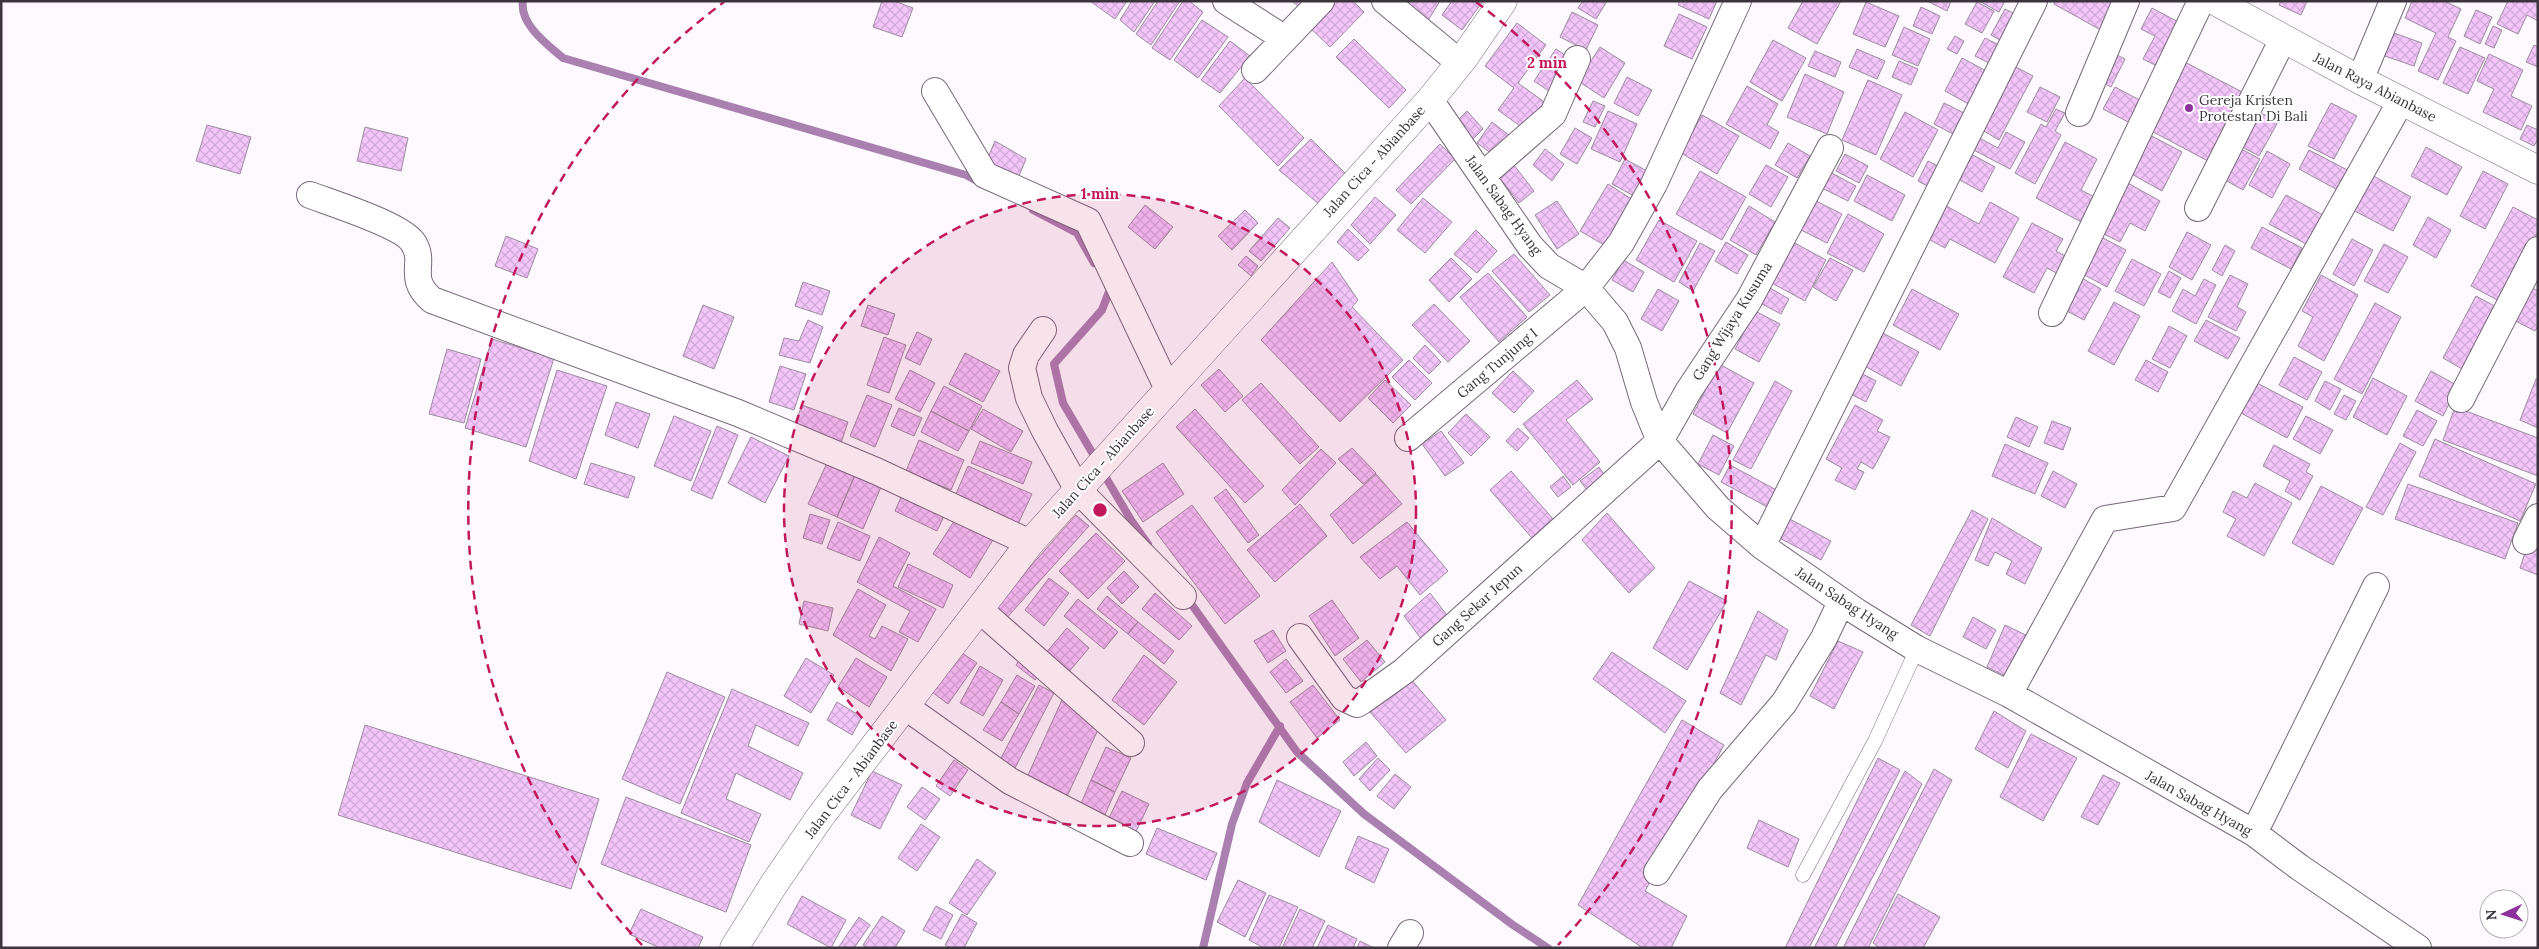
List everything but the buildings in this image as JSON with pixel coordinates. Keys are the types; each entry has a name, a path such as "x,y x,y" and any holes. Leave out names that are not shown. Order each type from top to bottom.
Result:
{"street":[{"path":"1226,1 1285,39"},
{"path":"1255,70 1321,1"},
{"path":"1385,1 1460,63"},
{"name":"Jalan Cica - Abianbase","path":"734,948 774,884 820,817 1030,543 1430,100 1460,63 1503,1"},
{"name":"Gang Tunjung I","path":"1408,438 1586,288 1621,243 1654,184 1738,1"},
{"path":"1762,546 2034,1"},
{"path":"2079,113 2126,1"},
{"path":"2052,313 2200,1"},
{"name":"Jalan Raya Abianbase","path":"2215,1 2360,80 2537,169"},
{"path":"2360,80 2393,1"},
{"path":"2198,208 2283,39"},
{"path":"1482,176 1553,114 1577,59"},
{"path":"935,91 985,175 1088,221 1168,389"},
{"name":"Jalan Sabag Hyang","path":"1430,100 1530,246 1549,266 1586,288 1615,322 1628,348 1644,402 1660,441 1718,508 1762,546 1841,602 1917,649 2008,694 2254,833 2299,867 2418,948"},
{"path":"2008,694 2105,519 2173,508 2401,101"},
{"name":"Gang Wijaya Kusuma","path":"1660,441 1689,390 1748,300 1830,148"},
{"path":"310,195 388,225 414,242 417,250 418,283 432,300 738,413 876,471 1030,543"},
{"path":"2461,399 2538,250"},
{"path":"1043,330 1026,355 1022,368 1029,398 1045,431 1082,486 1183,596"},
{"name":"Gang Sekar Jepun","path":"1300,637 1344,698 1357,704 1404,670 1660,441"},
{"path":"2526,541 2538,517"},
{"path":"2254,833 2376,586"},
{"path":"1657,872 1710,788 1784,703 1824,638 1841,602"},
{"path":"980,610 1131,743"},
{"path":"906,707 1010,781 1130,843"}],"lane":[{"path":"1803,875 1875,741 1917,649"}],"waterway":[{"path":"523,1 525,18 530,26 563,58 966,175 979,182"},
{"path":"1033,210 1077,233 1094,263"},
{"path":"1097,461 1063,403 1054,364 1102,310 1110,289 1108,286"},
{"path":"1102,471 1131,520 1148,544"},
{"path":"1187,598 1297,752 1364,814 1513,925 1548,948"},
{"path":"1203,948 1232,824 1247,783 1280,726"}],"place":[{"name":"Gereja Kristen Protestan Di Bali","path":"2189,108"}]}
